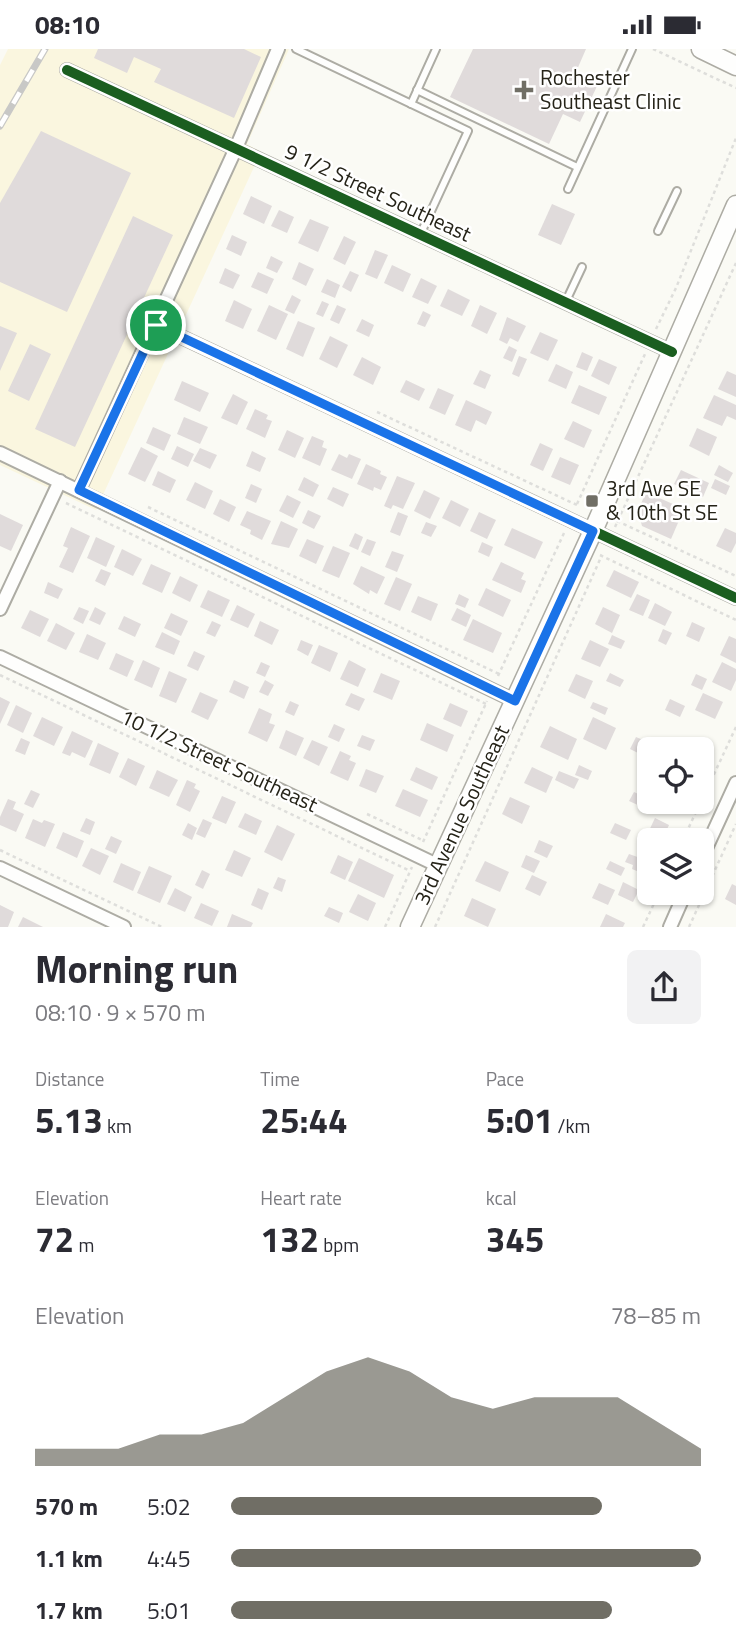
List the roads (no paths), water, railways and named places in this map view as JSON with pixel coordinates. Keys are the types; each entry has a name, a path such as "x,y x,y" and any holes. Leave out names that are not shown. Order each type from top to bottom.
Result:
{"main road":[{"path":"701,49 736,66"},
{"name":"3rd Avenue Southeast","path":"410,926 593,531 736,205"}],"street":[{"path":"79,490 236,148 278,49"},
{"name":"9 1/2 Street Southeast","path":"66,70 672,352"},
{"path":"156,325 736,598"},
{"path":"0,453 515,701"},
{"path":"0,609 60,481"},
{"name":"10 1/2 Street Southeast","path":"0,657 439,866"},
{"path":"714,831 736,783"},
{"path":"0,868 124,926"},
{"path":"670,926 680,905"}],"lane":[{"path":"296,49 468,131 420,235"},
{"path":"411,104 436,49"},
{"path":"568,189 632,49"},
{"path":"417,90 577,167"},
{"path":"658,231 677,191"},
{"path":"565,303 582,267"}],"railway":[{"path":"0,126 45,49"}],"place":[{"name":"Rochester Southeast Clinic","path":"524,90"},
{"name":"3rd Ave SE & 10th St SE","path":"592,501"}]}
